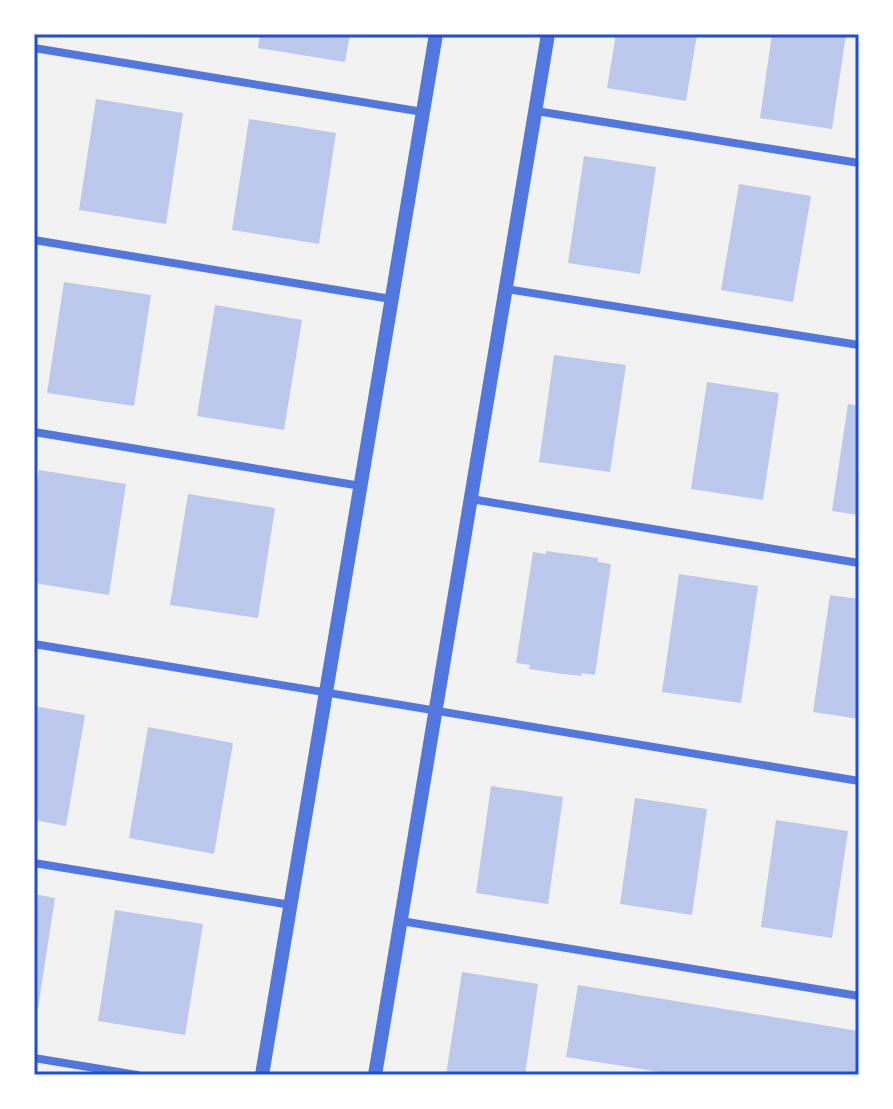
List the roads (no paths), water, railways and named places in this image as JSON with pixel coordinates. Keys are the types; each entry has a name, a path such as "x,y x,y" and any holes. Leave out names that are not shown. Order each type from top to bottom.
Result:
{"street":[{"path":"262,1075 436,34"},
{"path":"375,1075 548,34"},
{"path":"34,48 423,112"},
{"path":"536,111 859,163"},
{"path":"34,240 391,299"},
{"path":"506,289 859,345"},
{"path":"34,432 361,486"},
{"path":"471,499 859,563"},
{"path":"34,644 859,781"},
{"path":"34,863 291,905"},
{"path":"401,921 859,996"},
{"path":"34,1058 137,1075"}]}
